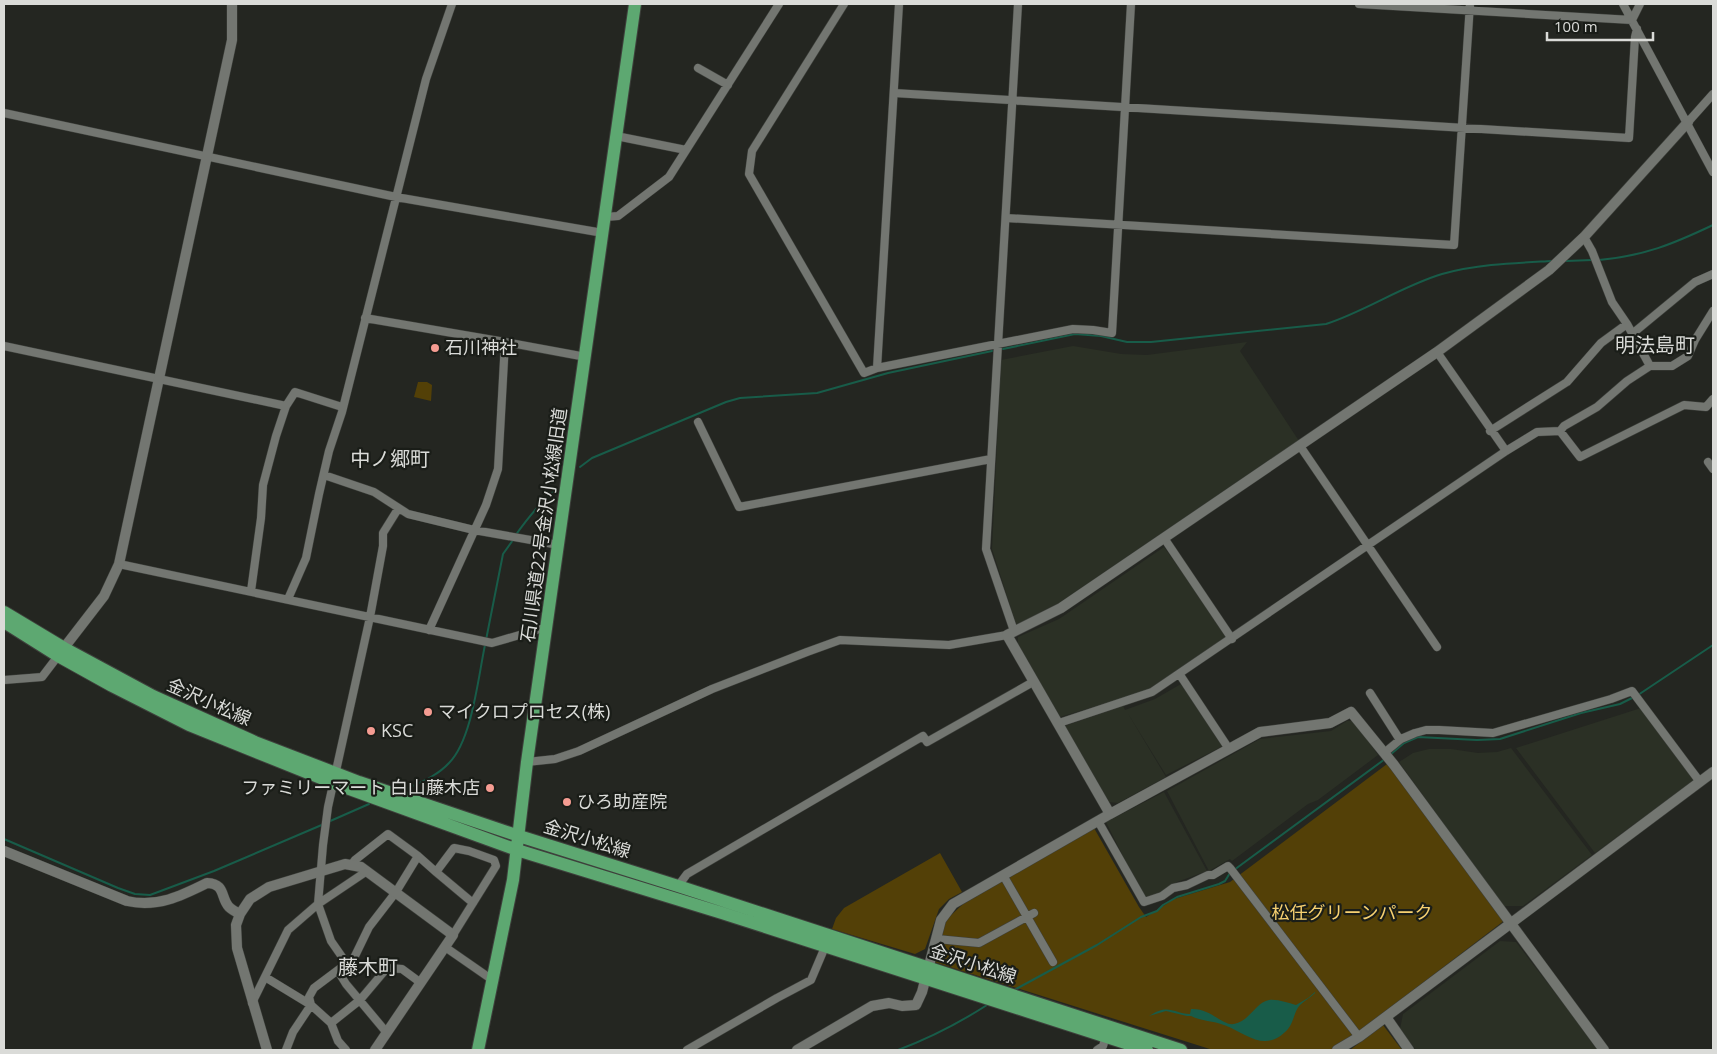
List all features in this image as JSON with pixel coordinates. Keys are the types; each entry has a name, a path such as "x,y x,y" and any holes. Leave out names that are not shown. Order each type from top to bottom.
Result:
{"main road":[{"name":"石川県道22号金沢小松線旧道","path":"478,1050 494,980 517,850 546,627 635,4"},
{"name":"金沢小松線","path":"4,612 112,686 189,725 334,778 517,850 825,947 927,973 1181,1050"},
{"name":"金沢小松線","path":"4,622 61,652"},
{"name":"金沢小松線","path":"334,778 678,886 1147,1050"}],"street":[{"path":"4,680 42,677 104,596 119,564 232,40 232,4"},
{"path":"288,599 306,558 324,476 426,79 452,4"},
{"path":"605,217 618,216 669,176 779,4"},
{"path":"844,4 752,151 749,174 864,373 877,368 999,342 1073,329 1112,333 1132,4"},
{"path":"877,368 899,4"},
{"path":"1018,4 986,549 1011,633 1033,682 1059,722 1110,814"},
{"path":"1359,4 1469,7 1632,20"},
{"path":"1623,4 1688,122 1713,172"},
{"path":"1632,20 1640,4"},
{"path":"1006,218 1454,245 1469,7"},
{"path":"894,93 1629,138 1637,29"},
{"path":"698,68 728,85"},
{"path":"528,762 555,759 579,751 712,688 840,640 949,645 1011,633 1061,608 1437,352 1549,270 1584,237 1713,94"},
{"path":"4,113 396,197 603,233"},
{"path":"616,136 686,150"},
{"path":"1584,237 1595,256 1612,302 1627,324 1650,366"},
{"path":"1632,334 1695,282 1713,274"},
{"path":"1059,722 1152,692 1506,451 1537,432 1560,431 1564,426 1597,407 1627,381 1650,366 1672,366 1688,356 1713,310"},
{"path":"365,318 586,357"},
{"path":"1490,431 1567,382 1601,343 1627,324"},
{"path":"429,630 486,505 498,469 505,342"},
{"path":"4,346 286,406"},
{"path":"1437,352 1490,431 1506,451"},
{"path":"251,591 261,518 263,485 286,406 295,392 342,407"},
{"path":"1560,431 1580,457 1684,406 1706,407 1713,399"},
{"path":"698,422 739,507 991,459"},
{"path":"1300,446 1437,647"},
{"path":"1708,462 1713,470"},
{"path":"324,476 374,492 408,514 474,530 559,545"},
{"path":"347,964 331,941 318,904 325,827 370,617 383,546 383,533 398,509"},
{"path":"1164,538 1232,639"},
{"path":"119,564 492,643 546,627"},
{"path":"1180,674 1229,749"},
{"path":"678,886 687,874 923,736 927,742 1033,682"},
{"path":"1387,756 1400,740 1426,730 1493,733 1594,702 1611,699 1632,691 1700,782"},
{"path":"1370,693 1400,740"},
{"path":"797,1050 872,1006 889,1003 902,1006 916,1005 922,992 941,920 952,904 1110,814 1260,732 1330,723 1351,712 1387,756 1604,1050"},
{"path":"1337,1050 1386,1017 1713,772"},
{"path":"1098,821 1144,902 1162,896 1173,888 1187,885 1208,875 1213,875 1228,866 1358,1037"},
{"path":"352,864 388,834 418,856 473,902"},
{"path":"375,1050 453,935 496,866 494,860 454,848 436,872"},
{"path":"4,851 127,901 140,904 166,902 211,883 222,890 227,905 240,914"},
{"path":"286,1050 293,1032 311,1005 309,996 314,988 354,958 369,927 396,892 418,856"},
{"path":"267,1050 237,948 236,925 240,914 250,899 269,887 345,864 352,864 367,871 453,935"},
{"path":"252,1003 288,930 318,904 367,871"},
{"path":"1003,875 1031,915 1053,962"},
{"path":"937,939 979,943 1031,915"},
{"path":"445,947 494,980"},
{"path":"687,1050 811,980 825,947"},
{"path":"331,1023 360,1000 387,968 402,969 421,983"},
{"path":"338,970 346,984 387,1033"},
{"path":"265,977 311,1005 331,1023 338,1041 346,1050"},
{"path":"1386,1017 1409,1050"},
{"path":"1098,1050 1103,1046 1106,1036"}],"shaded area":[{"path":"1247,342 1240,351 1299,441 1051,610 1016,624 992,549 1001,360 1073,346 1121,354 1147,355"},
{"path":"1164,547 1227,635 1226,639 1149,690 1060,717 1018,644 1018,637 1059,619"},
{"path":"1181,684 1225,745 1166,775 1127,712 1166,777 1118,803 1109,802 1065,726 1123,706 1125,710 1155,699"},
{"path":"1641,708 1695,779 1595,853 1516,748"},
{"path":"1347,721 1354,721 1378,755 1232,861 1230,859 1209,871 1167,791 1260,739 1331,731"},
{"path":"1511,748 1592,855 1523,906 1503,906 1399,762 1413,753 1429,749 1451,749 1478,753 1497,752"},
{"path":"1164,792 1207,871 1177,882 1150,898 1143,896 1106,822"},
{"path":"1500,941 1516,942 1599,1050 1416,1050 1400,1029 1403,1014"},
{"path":"1315,992 1298,1007 1288,1029 1272,1040 1256,1040 1220,1024 1166,1011 1149,1016 1166,1009 1190,1014 1191,1009 1198,1009 1225,1022 1234,1024 1244,1019 1264,1001 1276,1000 1296,1005"}],"green space":[{"path":"418,382 427,382 432,385 431,401 414,397"},
{"name":"松任グリーンパーク","path":"1387,764 1505,920 1332,1050 1213,1050 934,962 946,920 963,904 1094,828 1146,917 1174,899 1230,882"},
{"path":"940,853 962,892 949,899 939,909 925,949 915,954 832,929 836,918 844,908"},
{"path":"1383,1025 1402,1050 1350,1050"}],"waterway":[{"path":"1599,260 1630,256 1658,248 1713,225"},
{"path":"1566,261 1592,260"},
{"path":"1003,349 1075,334 1101,336 1127,342 1151,342 1326,324 1442,274 1483,266 1552,261"},
{"path":"580,467 592,458 726,402 740,398 817,393 888,373 992,351"},
{"path":"515,536 534,511 557,489"},
{"path":"486,640 503,554 513,540"},
{"path":"406,789 439,772 457,753 469,724 485,645"},
{"path":"1638,695 1713,645"},
{"path":"1391,754 1404,743 1418,737 1477,740 1500,739 1581,713 1620,704 1634,697"},
{"path":"1234,870 1385,759"},
{"path":"328,822 369,804"},
{"path":"4,839 118,888 135,894 150,895 214,871 324,824"},
{"path":"1016,989 1097,945 1141,917 1157,911 1177,897 1225,881 1230,873"},
{"path":"898,1050 944,1030 987,1005"}],"place":[{"name":"石川神社","path":"435,348"},
{"name":"マイクロプロセス(株)","path":"428,712"},
{"name":"KSC","path":"371,731"},
{"name":"ファミリーマート 白山藤木店","path":"490,788"},
{"name":"ひろ助産院","path":"567,802"}],"district":[{"name":"明法島町","path":"1655,345"},
{"name":"中ノ郷町","path":"390,459"},
{"name":"藤木町","path":"368,967"}]}
